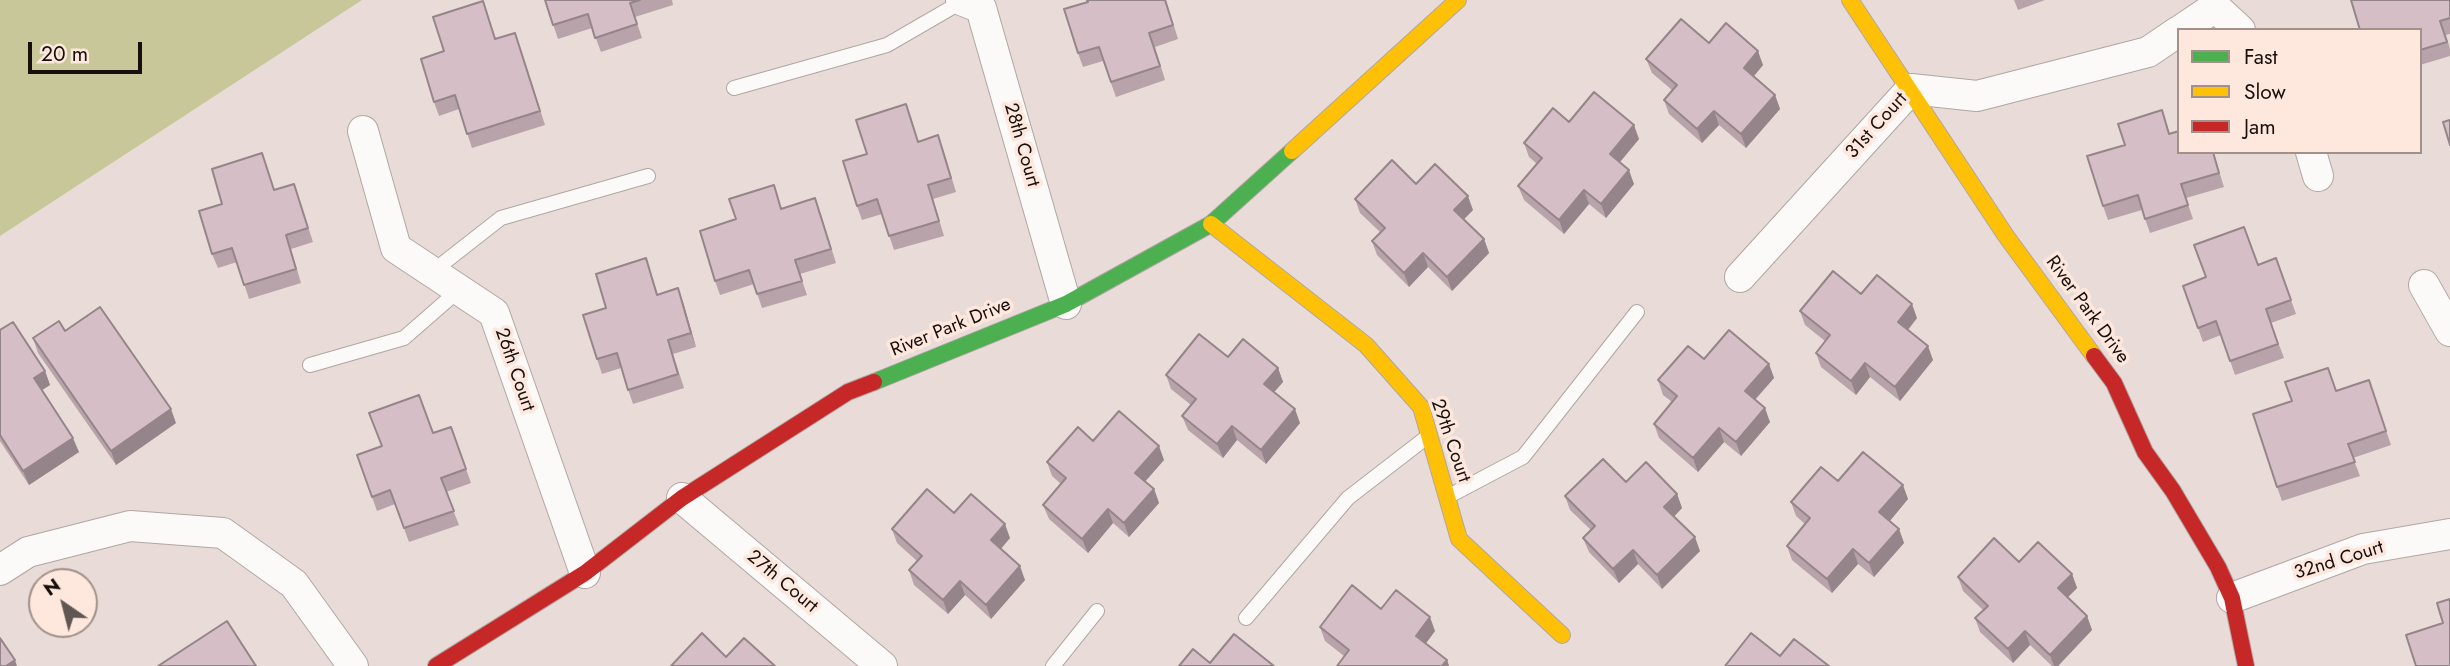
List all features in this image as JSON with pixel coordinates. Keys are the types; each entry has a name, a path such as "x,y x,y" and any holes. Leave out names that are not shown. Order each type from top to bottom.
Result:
{"street":[{"name":"28th Court","path":"962,0 981,8 1066,304"},
{"name":"River Park Drive","path":"436,666 585,573 682,498 848,392 1066,304 1211,224 1458,0"},
{"name":"River Park Drive","path":"1850,0 2006,236 2114,383 2145,452 2173,491 2218,567 2232,598 2246,666"},
{"name":"31st Court","path":"2182,28 2215,2 2238,28"},
{"name":"31st Court","path":"1740,277 1911,89 1977,96 2148,52 2177,32"},
{"name":"26th Court","path":"363,131 396,248 494,313 585,573"},
{"name":"29th Court","path":"1211,224 1366,345 1421,407 1459,539 1562,635"},
{"path":"2424,285 2450,331"},
{"name":"27th Court","path":"682,498 882,666"},
{"path":"0,570 28,552 130,526 223,533 294,584 353,666"},
{"name":"32nd Court","path":"2232,598 2363,549 2450,534"}],"lane":[{"path":"734,88 887,45 962,0"},
{"path":"432,272 501,218 648,176"},
{"path":"310,365 404,338 459,290"},
{"path":"1447,497 1523,457 1637,312"},
{"path":"1246,618 1348,498 1429,436"},
{"path":"1053,666 1097,611"}],"green space":[{"path":"0,0 362,0 0,236"}],"building":[{"path":"545,0 640,0 630,3 637,24 595,38 588,14 553,25"},
{"path":"1087,0 1165,0 1173,25 1149,33 1160,66 1111,82 1099,47 1078,53 1064,9 1088,2"},
{"path":"2351,0 2450,0 2450,18 2440,21 2447,42 2422,49 2422,28 2359,28"},
{"path":"483,1 495,39 515,33 540,111 467,134 455,95 434,102 421,59 444,51 433,17"},
{"path":"1681,19 1709,43 1726,23 1758,51 1744,68 1775,95 1741,134 1714,111 1697,129 1664,100 1677,85 1646,59"},
{"path":"1594,92 1634,125 1610,154 1629,170 1601,204 1584,190 1559,220 1518,186 1542,158 1524,143 1553,108 1569,122"},
{"path":"906,104 918,142 938,135 951,178 928,185 939,221 889,236 877,199 857,206 843,161 867,154 856,120"},
{"path":"2162,110 2169,134 2177,132 2177,154 2214,154 2219,173 2181,184 2188,205 2145,219 2138,195 2103,206 2087,156 2125,145 2118,124"},
{"path":"2450,120 2450,145 2443,122"},
{"path":"262,153 274,190 294,184 308,228 286,235 296,269 244,285 232,248 212,254 199,211 222,204 212,169"},
{"path":"1392,160 1416,184 1435,164 1468,196 1454,210 1484,239 1447,277 1423,253 1404,273 1372,241 1385,228 1355,199"},
{"path":"774,185 781,209 815,198 831,249 795,260 802,281 757,294 749,270 715,281 700,231 736,219 729,199"},
{"path":"2244,227 2258,265 2276,258 2291,300 2266,309 2278,344 2230,361 2216,321 2198,328 2183,286 2206,277 2194,245"},
{"path":"646,258 657,295 678,288 691,333 668,340 678,374 628,390 617,353 597,359 583,315 606,308 596,274"},
{"path":"1833,271 1861,294 1877,275 1912,304 1898,322 1928,346 1895,387 1865,363 1851,381 1816,353 1830,335 1800,311"},
{"path":"100,307 171,409 111,451 33,338 59,321 65,331"},
{"path":"13,322 45,371 34,378 73,438 23,471 0,435 0,330"},
{"path":"1729,330 1769,364 1745,391 1765,408 1736,442 1719,428 1693,458 1654,424 1677,396 1658,380 1688,346 1704,359"},
{"path":"1199,334 1228,357 1243,339 1278,368 1264,384 1295,409 1261,450 1232,426 1217,444 1182,416 1196,399 1166,375"},
{"path":"2328,368 2336,391 2369,380 2386,431 2348,444 2355,462 2277,487 2253,414 2292,401 2285,382"},
{"path":"419,395 433,433 451,427 466,469 441,478 454,511 404,528 390,490 372,497 357,455 382,446 369,413"},
{"path":"1119,411 1159,446 1135,473 1154,489 1124,523 1108,509 1082,539 1043,505 1066,478 1047,462 1078,427 1093,441"},
{"path":"1863,452 1903,485 1879,512 1899,529 1869,563 1853,549 1827,579 1787,546 1810,518 1791,502 1821,467 1838,481"},
{"path":"1603,459 1626,482 1646,462 1677,494 1664,507 1695,537 1657,575 1633,550 1613,569 1583,538 1595,526 1565,496"},
{"path":"927,489 954,513 971,494 1005,524 991,540 1020,566 986,605 960,581 943,600 909,570 922,556 892,529"},
{"path":"1994,538 2019,562 2038,542 2072,574 2058,588 2087,616 2050,655 2025,631 2008,649 1975,618 1988,606 1958,577"},
{"path":"1352,585 1381,609 1396,590 1430,617 1416,636 1447,660 1442,666 1337,666 1349,650 1320,627"},
{"path":"2450,599 2450,666 2416,666 2406,635 2443,623 2437,603"},
{"path":"227,621 256,666 158,666"},
{"path":"702,633 726,657 744,638 775,666 671,666"},
{"path":"1751,633 1780,656 1794,639 1829,666 1725,666"},
{"path":"1234,634 1274,666 1179,666 1193,649 1210,663"},
{"path":"0,638 15,660 6,666 0,666"}],"traffic: fast":[{"path":"874,382 1066,304 1211,224 1292,151"}],"traffic: slow":[{"path":"1292,151 1458,0"},
{"path":"1850,0 2006,236 2094,356"},
{"path":"1211,224 1366,345 1421,407 1459,539 1562,635"}],"traffic: jam":[{"path":"2094,356 2114,383 2145,452 2173,491 2218,567 2232,598 2246,666"},
{"path":"436,666 585,573 682,498 848,392 874,382"}]}
